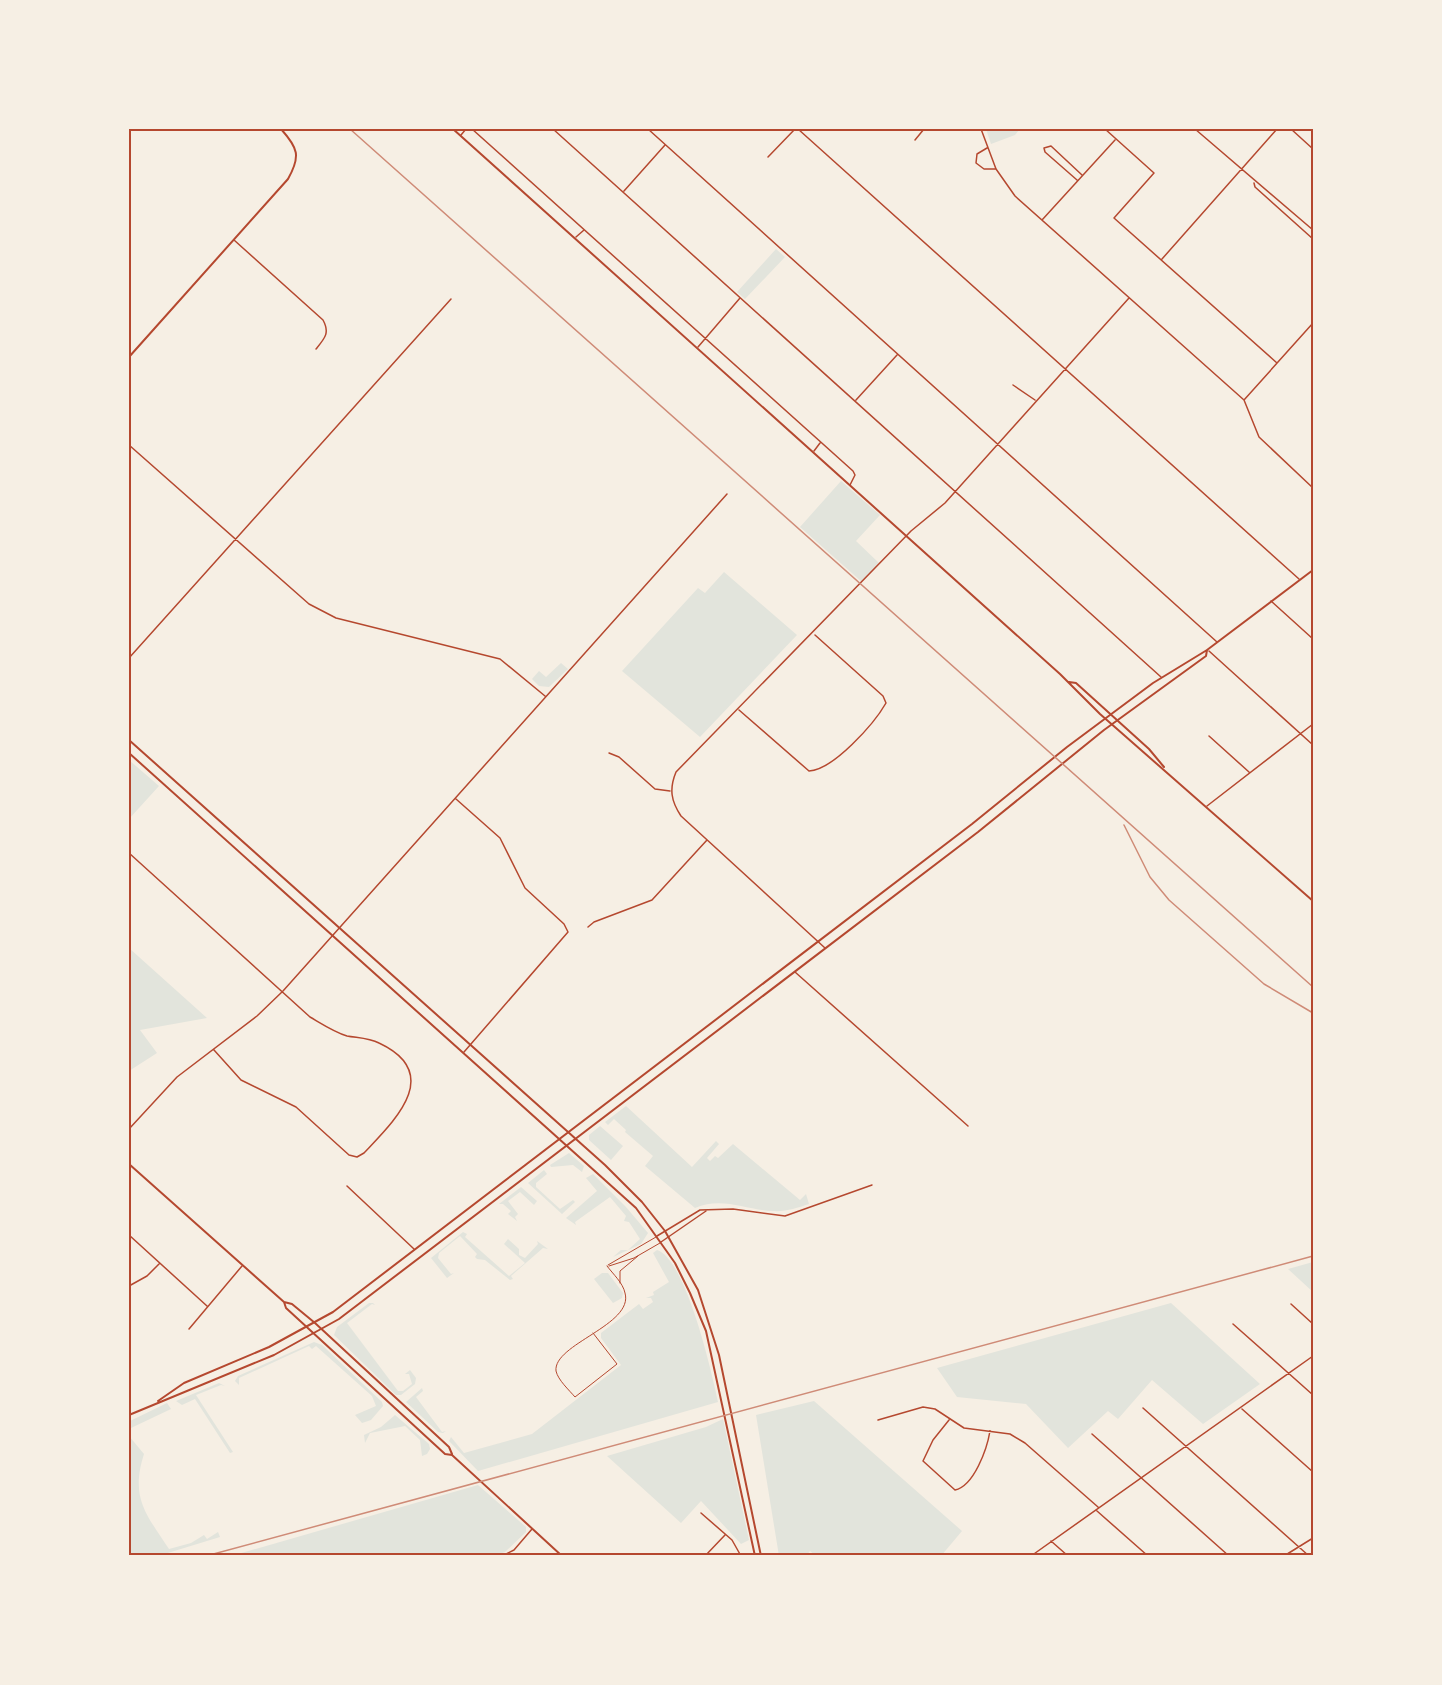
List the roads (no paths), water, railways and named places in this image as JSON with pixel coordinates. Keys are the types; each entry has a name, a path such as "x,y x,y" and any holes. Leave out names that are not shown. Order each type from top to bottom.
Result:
{"main road":[{"path":"129,357 288,179 296,165 296,151 281,129"},
{"path":"453,129 1069,682 1072,688 1105,718 1168,771 1313,901"},
{"path":"158,1401 184,1383 269,1347 315,1323 415,1250 820,941 1105,718 1161,678 1208,650 1313,570"},
{"path":"129,1414 274,1355 322,1331 978,832 1112,724 1206,656 1208,650"},
{"path":"1069,682 1076,683 1118,720 1168,771"},
{"path":"129,740 568,1132 629,1189 665,1231 698,1290 712,1328 761,1556"},
{"path":"129,753 636,1208 662,1242 690,1293 708,1340 754,1556"},
{"path":"129,1164 284,1302 292,1304 315,1323 449,1448 452,1455 562,1556"},
{"path":"284,1302 286,1308 445,1454 452,1455"}],"street":[{"path":"460,135 466,129"},
{"path":"472,129 853,471 855,475 850,485"},
{"path":"553,129 1161,678"},
{"path":"648,129 1217,642"},
{"path":"768,157 796,129 1300,580"},
{"path":"915,140 924,129"},
{"path":"981,129 996,169 1015,196 1244,400 1258,437 1313,488"},
{"path":"1105,129 1154,173 1114,218 1277,363"},
{"path":"1195,129 1254,182 1260,183 1313,230"},
{"path":"1161,260 1278,129"},
{"path":"1291,129 1313,149"},
{"path":"1042,220 1116,139"},
{"path":"623,192 665,145"},
{"path":"1078,182 1045,152 1044,148 1051,146 1083,176"},
{"path":"988,148 977,154 976,163 984,169 996,169"},
{"path":"1254,182 1255,188 1313,239"},
{"path":"575,238 584,230"},
{"path":"234,240 323,320 328,328 327,336 316,349"},
{"path":"697,348 741,298"},
{"path":"826,948 681,816 674,805 670,791 676,772 907,536 955,491 1129,298"},
{"path":"129,658 451,299"},
{"path":"1244,400 1313,323"},
{"path":"856,401 897,354"},
{"path":"1013,385 1036,400"},
{"path":"813,452 821,442"},
{"path":"129,445 309,604 322,612 336,618 500,659 546,696"},
{"path":"129,1129 177,1077 257,1016 283,991 727,494"},
{"path":"1271,601 1313,639"},
{"path":"738,709 809,771 819,770 845,751 886,703 883,696 813,634"},
{"path":"1208,650 1313,745"},
{"path":"1207,806 1313,724"},
{"path":"1209,736 1250,773"},
{"path":"609,753 619,757 655,789 670,791"},
{"path":"455,798 500,838 525,888 564,924 568,932 464,1052"},
{"path":"588,927 594,922 652,900 707,839"},
{"path":"129,853 324,1026 345,1035 378,1042 401,1059 407,1070 409,1098 403,1111 364,1153 357,1157 349,1155 296,1107 241,1080 214,1049"},
{"path":"794,972 968,1126"},
{"path":"657,1236 700,1210 733,1209 785,1216 872,1185"},
{"path":"347,1186 415,1250"},
{"path":"662,1242 706,1211"},
{"path":"129,1235 207,1306"},
{"path":"129,1286 147,1276 159,1263"},
{"path":"189,1329 243,1266"},
{"path":"1291,1304 1313,1324"},
{"path":"1233,1324 1313,1395"},
{"path":"1031,1556 1313,1356"},
{"path":"878,1420 922,1407 935,1409 964,1428 1010,1434 1025,1443 1148,1556"},
{"path":"1143,1408 1309,1556"},
{"path":"1242,1408 1313,1472"},
{"path":"949,1420 933,1440 923,1461 955,1490 960,1489 980,1464 988,1447 990,1430"},
{"path":"1092,1434 1229,1556"},
{"path":"701,1513 737,1546 741,1556"},
{"path":"502,1556 514,1550 533,1529"},
{"path":"705,1556 725,1534"},
{"path":"1284,1556 1313,1538"},
{"path":"1052,1541 1068,1556"}],"lane":[{"path":"607,1266 657,1236"},
{"path":"593,1333 617,1364 575,1397 557,1375 556,1368 559,1360 593,1333 623,1310 626,1299 620,1271 640,1255 662,1242"},
{"path":"607,1266 640,1255"},
{"path":"607,1266 621,1284"}],"railway":[{"path":"350,129 1313,987"},
{"path":"1124,825 1150,877 1169,900 1264,984 1313,1013"},
{"path":"206,1556 1313,1256"}]}
